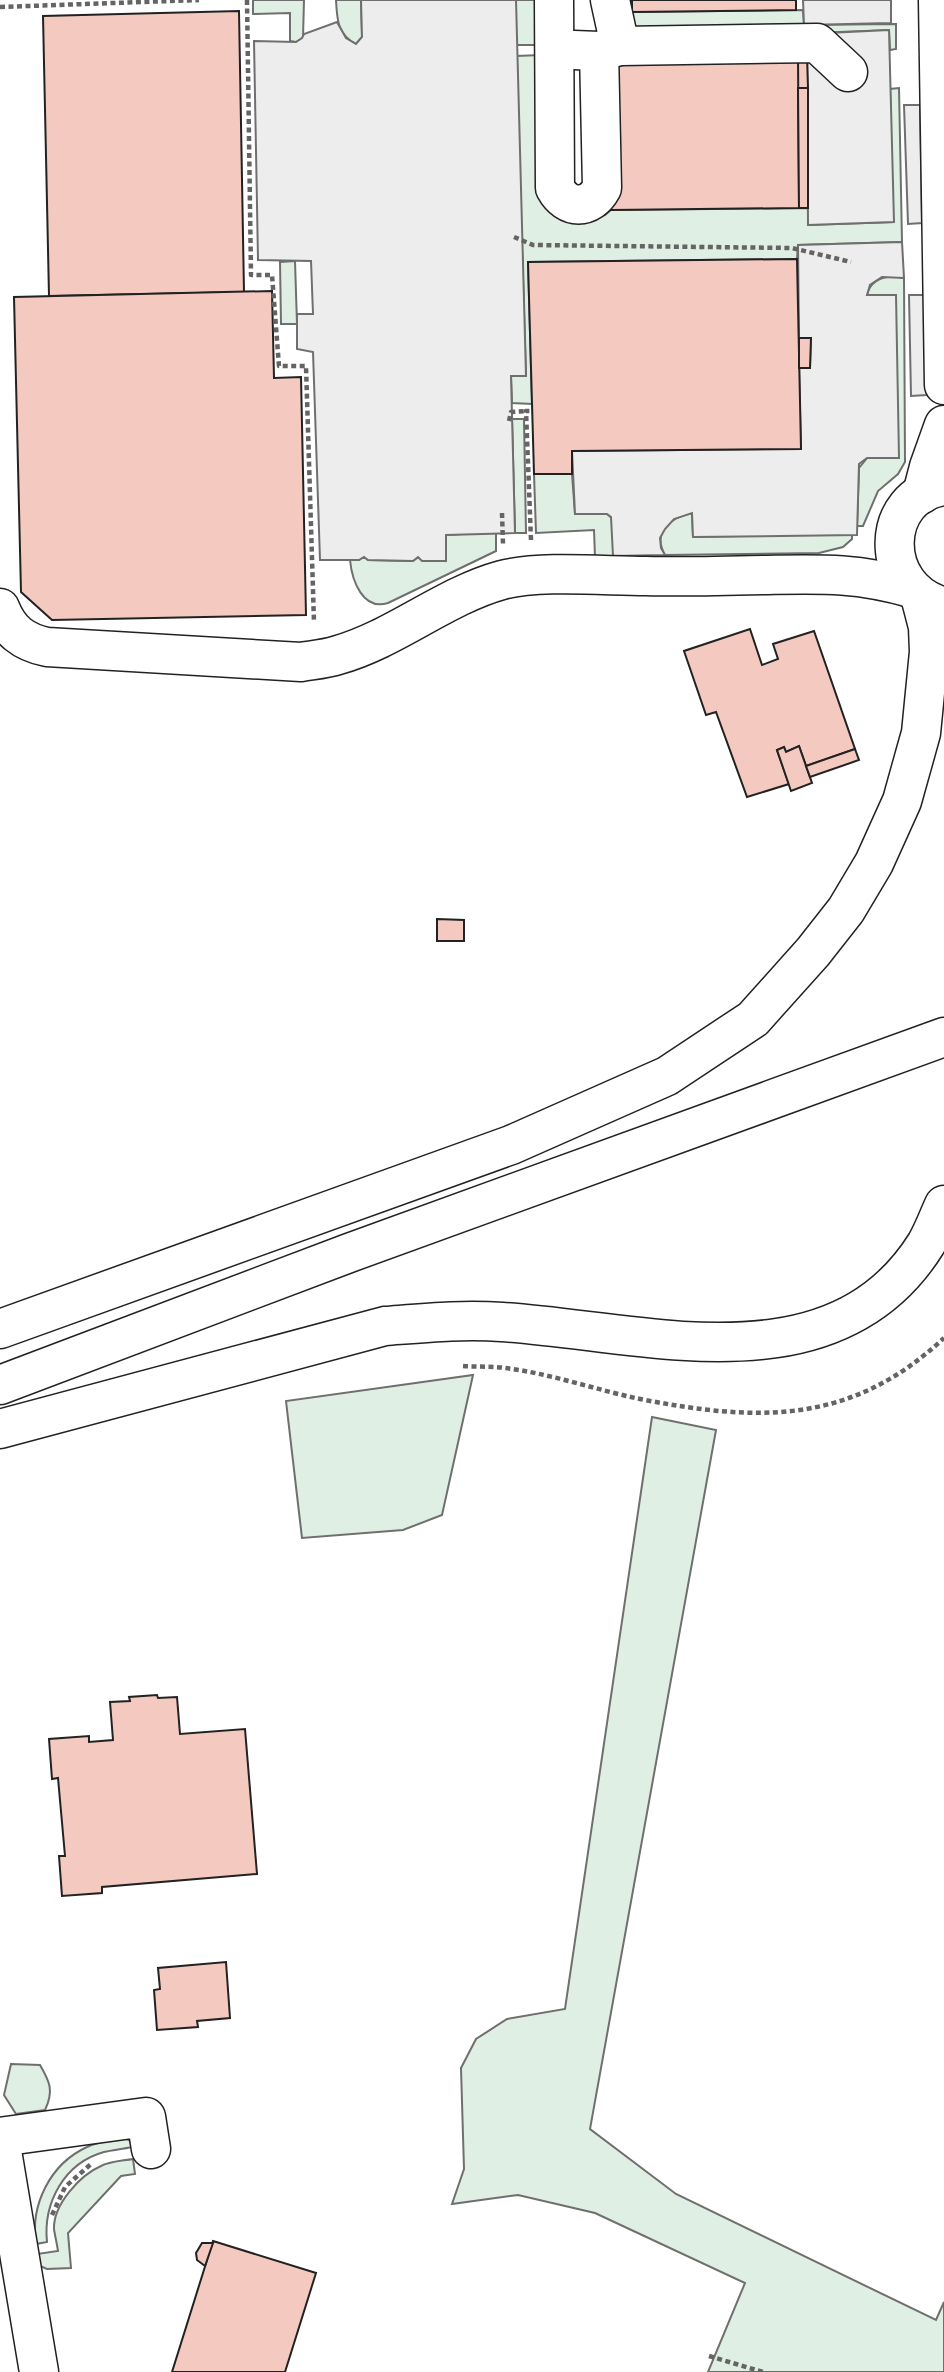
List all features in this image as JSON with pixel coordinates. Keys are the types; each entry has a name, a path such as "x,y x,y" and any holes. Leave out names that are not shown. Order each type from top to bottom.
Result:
{"main road":[{"path":"554,0 555,188 560,197 577,206 593,201 602,188 610,0"},
{"path":"938,0 944,384"},
{"path":"554,50 817,43 848,72"},
{"path":"841,574 869,559 896,528 902,515 933,490 944,425"},
{"path":"0,1329 511,1145 667,1076 753,1018 813,952 846,910 874,863 902,801 921,733 928,663 928,627 925,597 899,570 894,550 896,528"},
{"path":"0,608 14,632 35,645 301,662 338,655 488,584 532,575 692,577 841,574 878,579 925,597"},
{"path":"0,1385 349,1253 944,1037"},
{"path":"0,1429 385,1326 444,1321 501,1321 682,1341 726,1343 807,1334 844,1320 874,1300 905,1272 926,1243 944,1205"},
{"path":"38,2372 0,2138 148,2133"}],"path":[{"path":"0,7 199,0"},
{"path":"247,0 251,275 272,275 279,366 306,366 314,624 338,655"},
{"path":"514,237 533,245 792,248 851,262"},
{"path":"509,421 511,412 529,411 532,575"},
{"path":"303,479 310,480"},
{"path":"463,1366 507,1368 641,1399 699,1408 762,1413 807,1411 845,1400 891,1380 924,1357 944,1338"},
{"path":"50,2221 65,2187 96,2161"},
{"path":"709,2356 763,2372"}],"green space":[{"path":"253,0 304,0 303,38 296,42 290,41 290,13 253,14"},
{"path":"336,0 361,0 362,37 356,44 342,31"},
{"path":"516,0 541,0 541,45 516,45"},
{"path":"621,0 632,0 632,12 803,10 804,25 896,24 896,49 890,50 889,30 636,40"},
{"path":"541,55 544,197 588,219 605,215 611,210 808,208 809,225 893,222 890,89 899,88 902,242 798,245 797,259 528,262 532,404 512,403 511,376 526,375 516,56"},
{"path":"295,261 297,324 281,324 280,262"},
{"path":"892,276 904,278 905,462 898,474 878,491 863,526 857,526 859,468 867,458 895,295 867,295 876,281"},
{"path":"512,419 524,419 526,533 515,533"},
{"path":"534,474 572,474 575,514 607,514 613,519 613,556 595,557 594,530 536,533"},
{"path":"692,513 693,537 842,534 852,535 852,539 843,547 819,553 665,555 661,540 665,527 677,518"},
{"path":"496,532 496,551 388,603 372,603 360,592 353,577 350,560 359,560 364,556 368,560 413,561 418,557 445,561 445,535"},
{"path":"473,1375 442,1515 403,1530 302,1538 286,1401"},
{"path":"652,1417 716,1430 590,2129 676,2194 936,2320 944,2302 944,2372 708,2372 745,2283 595,2213 518,2195 452,2204 464,2169 461,2068 476,2039 507,2019 565,2009"},
{"path":"11,2064 40,2065 50,2087 45,2110 16,2114 4,2095"},
{"path":"125,2138 130,2141 132,2147 90,2157 67,2175 53,2199 47,2242 36,2244 36,2215 45,2187 53,2175 74,2154 87,2147"},
{"path":"133,2159 135,2174 121,2176 68,2233 71,2268 47,2269 40,2266 37,2254 58,2251 55,2220 69,2192 93,2170 113,2162"}],"shaded area":[{"path":"361,0 516,0 526,376 511,376 515,533 446,535 446,561 422,561 418,557 413,561 368,560 364,557 359,560 320,560 313,352 297,349 297,314 313,314 311,261 258,260 254,41 296,42 304,34 337,22 346,38 356,44 362,37"},
{"path":"803,0 891,0 891,23 804,25"},
{"path":"889,30 894,222 808,225 807,34"},
{"path":"904,105 920,105 922,223 908,224"},
{"path":"902,242 904,278 882,277 870,285 867,295 896,295 899,458 867,458 859,464 857,535 693,537 692,513 674,519 665,529 660,538 665,555 613,556 611,517 607,514 575,514 572,451 801,449 799,368 810,367 811,338 799,338 798,245"},
{"path":"909,295 924,295 927,395 911,396"}],"building":[{"path":"632,0 796,0 796,10 632,12"},
{"path":"239,11 244,292 49,296 43,16"},
{"path":"798,56 807,56 808,88 798,88"},
{"path":"798,56 799,208 611,210 610,59"},
{"path":"798,88 808,88 808,208 799,208"},
{"path":"797,259 801,449 572,451 572,474 534,474 528,262"},
{"path":"272,291 274,378 301,377 306,615 52,620 21,592 14,297"},
{"path":"799,338 811,338 810,368 799,368"},
{"path":"750,629 762,665 778,659 773,644 814,631 855,749 806,766 799,746 786,752 784,747 777,750 789,784 747,797 716,712 706,715 684,651"},
{"path":"799,746 812,783 791,791 777,750 784,747 786,752"},
{"path":"855,749 859,760 810,777 806,766"},
{"path":"437,919 464,920 464,941 437,941"},
{"path":"157,1695 158,1698 177,1697 180,1734 245,1729 257,1874 102,1887 102,1893 62,1896 59,1856 65,1856 58,1778 52,1779 49,1739 89,1736 89,1742 113,1740 110,1702 130,1701 129,1697"},
{"path":"226,1962 230,2018 197,2021 198,2027 157,2030 154,1990 160,1989 158,1968"},
{"path":"213,2241 316,2273 285,2372 172,2372"},
{"path":"202,2243 213,2243 205,2266 197,2260 196,2253"}]}
